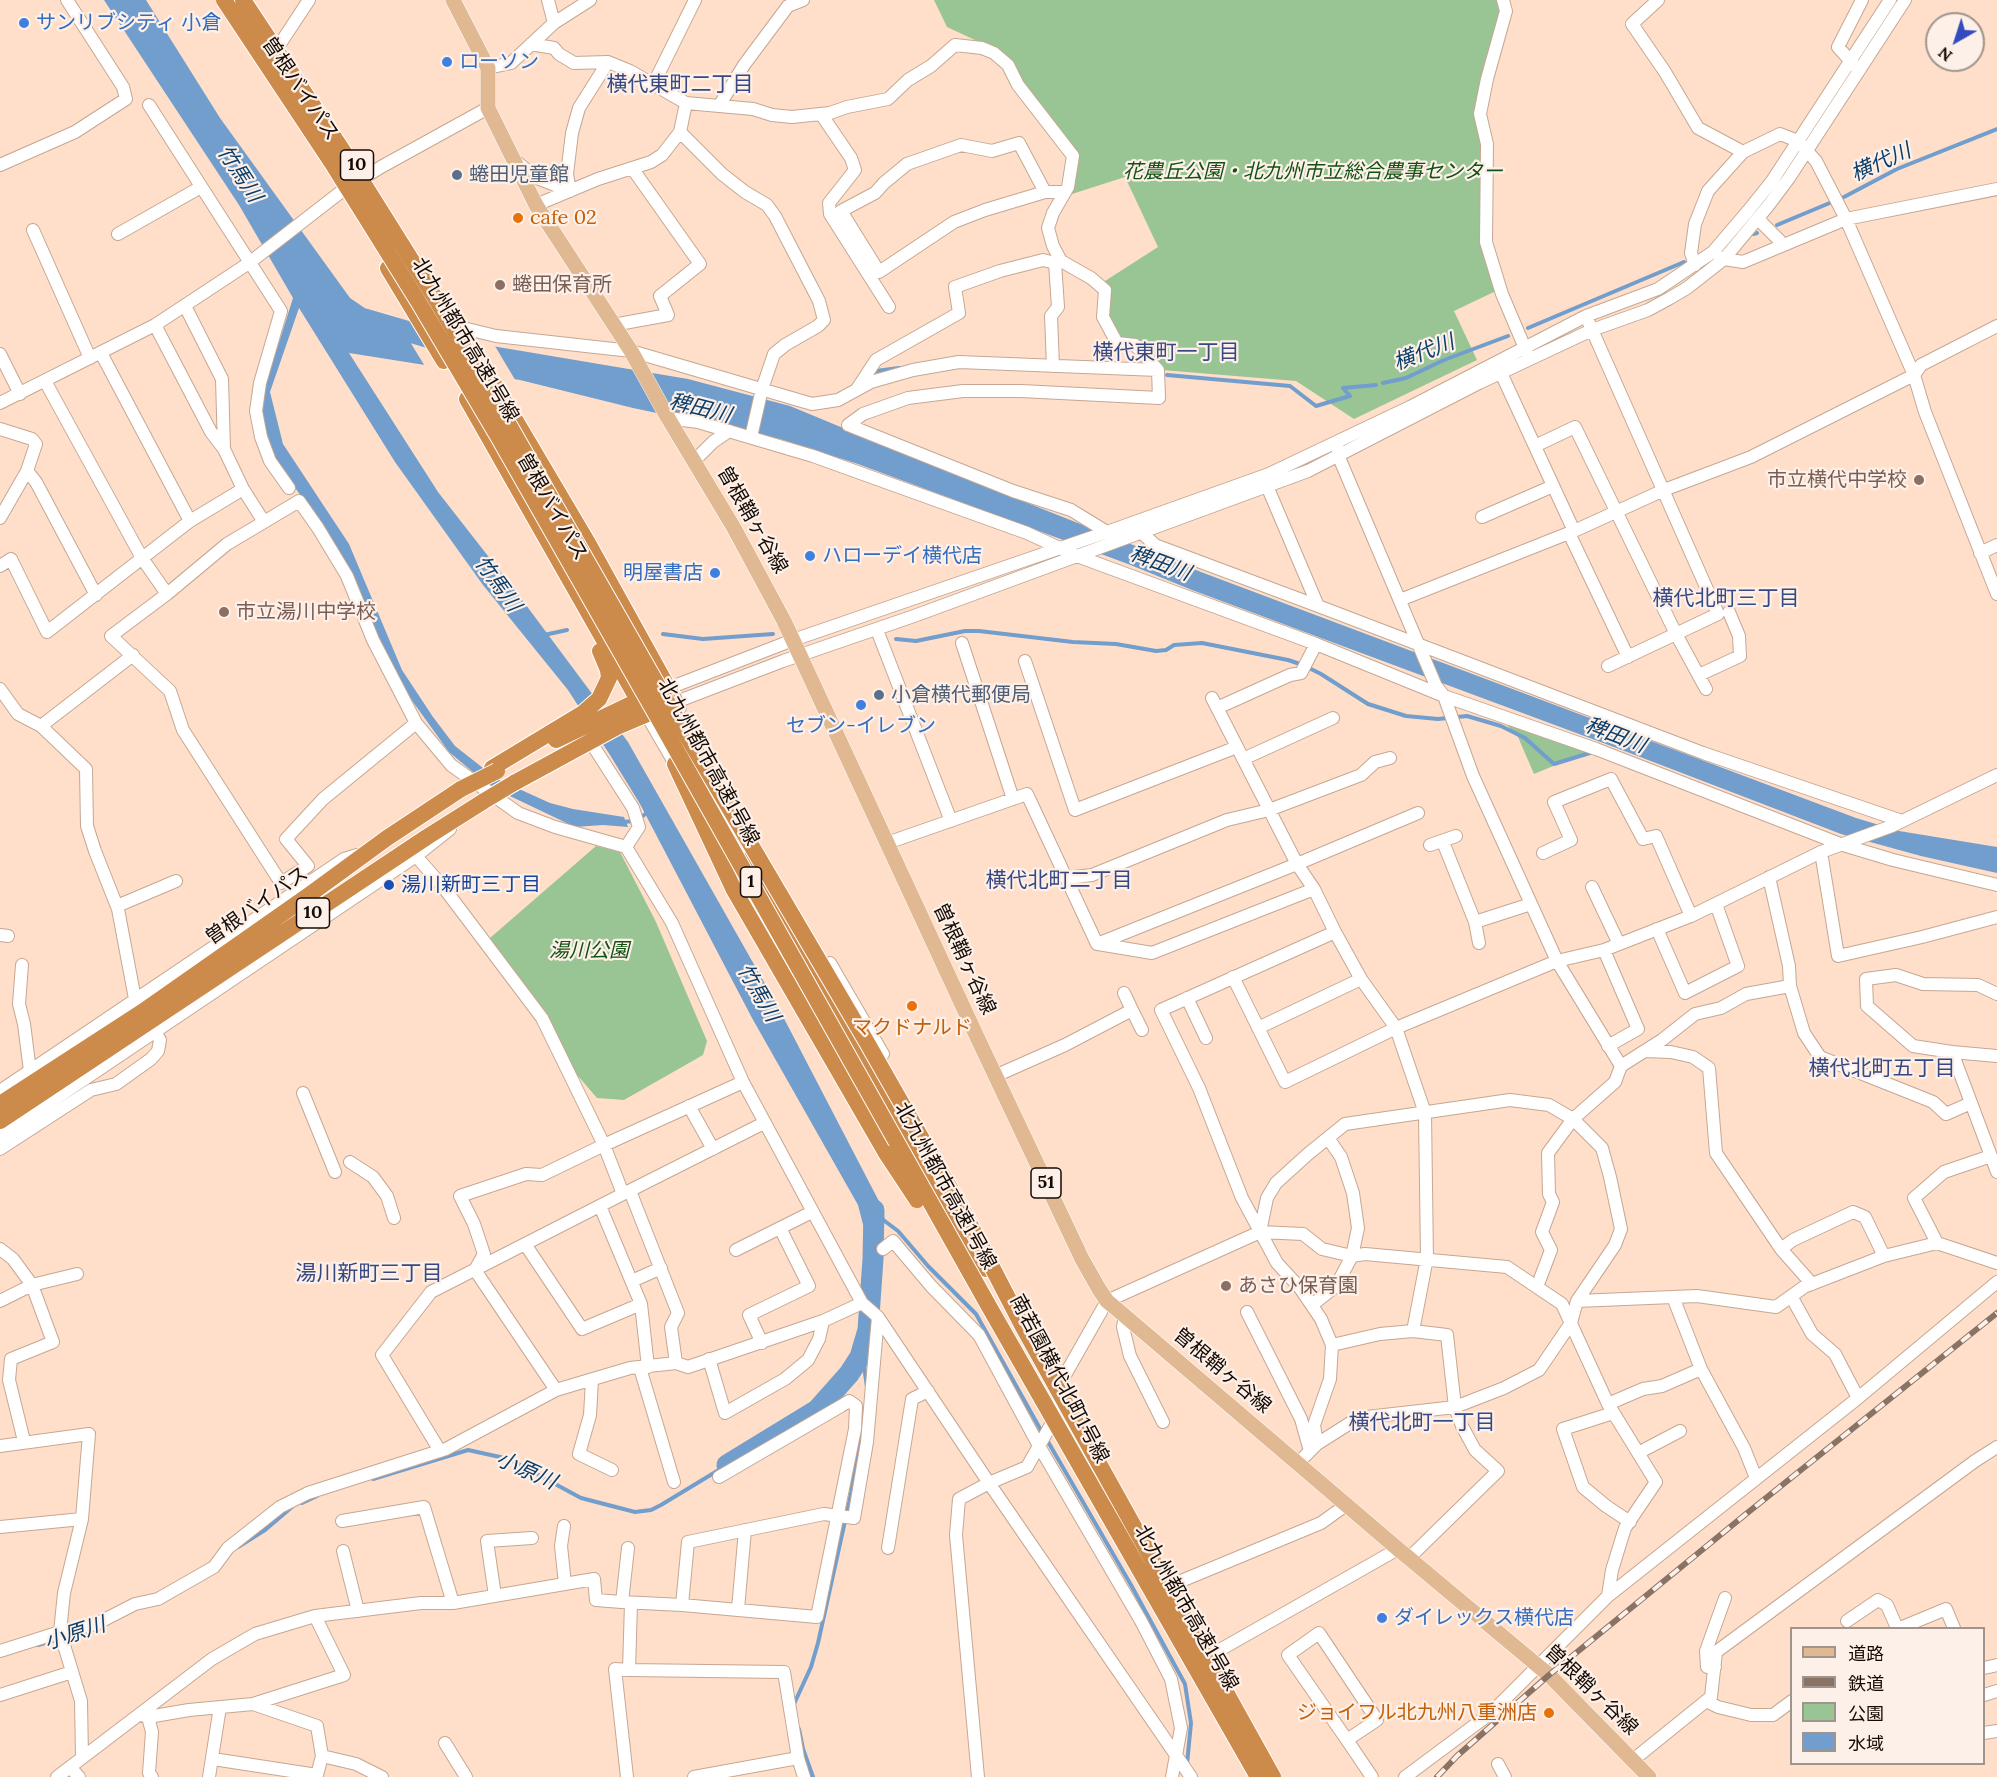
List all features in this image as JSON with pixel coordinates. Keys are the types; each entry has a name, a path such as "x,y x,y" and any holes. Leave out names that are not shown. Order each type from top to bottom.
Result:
{"highway":[{"name":"曽根バイパス","path":"215,0 342,191 456,380 644,705"},
{"name":"北九州都市高速1号線","path":"224,0 332,162 494,429 991,1310 1258,1777"},
{"name":"北九州都市高速1号線","path":"243,0 345,154 434,296 513,432 963,1211 1022,1325 1275,1777"},
{"name":"曽根バイパス","path":"0,1121 368,852 460,789 494,770 590,729 618,721 644,705 672,695 588,543 430,276 250,0"},
{"name":"曽根バイパス","path":"509,409 573,551 646,683 644,705"},
{"path":"492,442 513,494 609,670 609,678 599,699 590,729"},
{"name":"曽根バイパス","path":"0,1104 145,1016 514,783 590,729"},
{"path":"675,764 734,890 886,1153 991,1310"},
{"path":"723,783 761,879 952,1217 1022,1325"}],"main road":[{"name":"曽根鞘ヶ谷線","path":"453,0 488,68 488,108 536,205 633,355 734,528 784,621 995,1076 1082,1259 1107,1301 1550,1675 1649,1777"}],"street":[{"path":"0,165 75,132 126,99 123,87 67,0"},
{"path":"280,44 309,0"},
{"path":"548,0 554,23"},
{"path":"488,68 511,63 554,23 590,0"},
{"path":"654,83 695,0"},
{"path":"719,106 744,65 788,6 803,0"},
{"path":"1503,0 1506,11 1480,114 1486,144 1486,242 1502,294 1530,360"},
{"path":"1658,0 1632,24 1665,72 1698,128 1743,152"},
{"path":"1860,71 1838,47 1862,0"},
{"path":"672,695 693,678 793,640 1269,474 1462,381 1586,316 1658,289 1713,252 1772,181 1890,0"},
{"path":"672,695 877,630 1308,471 1501,373 1592,330 1648,310 1687,288 1724,259 1758,219 1789,178 1905,0"},
{"path":"531,44 554,48 574,63 608,62 630,70 686,103 753,109 772,116 792,117 821,114 888,99 908,80 931,66 955,45 982,48 994,53 1008,65 1018,85 1072,156 1068,187 1053,213 1048,228 1058,262 1058,308 1052,316 1053,366"},
{"path":"570,191 567,174 572,133 579,108 608,62"},
{"path":"536,205 598,179 651,162 662,155 680,132 686,103"},
{"path":"148,105 201,187 254,259 281,311 260,382 256,411 261,437 270,460 289,488"},
{"path":"0,403 155,325 254,259 342,191 488,108"},
{"path":"821,114 851,158 855,170 829,203 830,214 889,307"},
{"path":"680,132 722,174 767,205 776,216 819,301 824,320 774,354 761,391 751,437"},
{"path":"1695,265 1691,253 1695,224 1708,191 1743,152 1780,134 1797,141 1816,161 1846,219 1914,375 1925,412 1997,594"},
{"path":"1046,192 1019,142 992,151 961,145 907,164 875,193 841,211 879,272 954,222 1046,192 1065,192"},
{"path":"513,159 537,178 570,191"},
{"path":"613,325 668,315 660,296 700,264 632,168"},
{"path":"118,234 201,187"},
{"path":"1713,252 1724,259 1743,262 1846,219 1997,189"},
{"path":"1758,219 1783,244"},
{"path":"33,230 95,356 190,522"},
{"path":"855,391 876,360 959,313 955,287 1000,271 1043,260 1058,262 1091,278 1105,291 1103,317 1117,343 1135,345 1158,370 1159,398 1021,391 963,391 908,398 863,414 848,425 1013,491 1071,510 1111,531"},
{"path":"185,306 222,379 224,449"},
{"path":"1586,316 1718,614 1608,666"},
{"path":"155,325 211,432 224,449 243,489 264,522"},
{"path":"1400,600 1571,532 1664,490 1751,457 1914,375 1921,365 1997,326"},
{"path":"461,329 633,355 812,404 838,400 871,382 913,370 960,363 1158,370"},
{"path":"0,354 20,394"},
{"path":"1501,373 1628,657"},
{"path":"45,381 142,558 167,594"},
{"path":"668,418 698,422 813,456 1027,533 1077,556 1846,844 1893,860 1997,885"},
{"path":"1535,446 1575,427 1676,634 1707,689"},
{"path":"0,429 32,439 36,444 27,471 0,518"},
{"path":"694,461 713,442 729,431"},
{"path":"1337,441 1338,455 1440,691 1473,776 1531,904 1557,961 1621,1066"},
{"path":"27,471 36,482 96,595"},
{"path":"1267,486 1318,606"},
{"path":"1482,517 1553,486"},
{"path":"0,566 11,559 47,632 190,522 243,489"},
{"path":"416,723 323,799 286,838 308,866 281,883 183,730 170,691 111,636 167,594 227,544 299,501 347,576 373,640 416,723 451,765 518,813 555,827 626,847 672,923 743,1082 862,1303 878,1317 1191,1777"},
{"path":"1141,532 1155,545 1702,753 1897,824"},
{"path":"1980,553 1997,545"},
{"path":"1699,675 1740,656 1740,636 1729,612"},
{"path":"877,630 951,821"},
{"path":"962,643 1013,799"},
{"path":"1316,644 1301,673 1214,703 1297,864 1314,889 1335,933 1361,979 1396,1028 1425,1113 1427,1258 1413,1331"},
{"path":"41,726 133,655"},
{"path":"1025,661 1074,810 1237,747"},
{"path":"654,662 674,678 693,678"},
{"path":"0,689 18,714 41,726 86,769 87,826 117,906 145,1016 160,1040 158,1051 151,1059 116,1084 91,1090 0,1149"},
{"name":"南若園横代北町1号線","path":"672,695 872,1035 1169,1586 1275,1777"},
{"name":"南若園横代北町1号線","path":"644,705 675,764 1052,1423 1251,1777"},
{"path":"1243,759 1333,718"},
{"path":"590,729 633,808 639,827 626,847"},
{"path":"1066,878 1092,875 1227,820 1269,810 1361,776 1375,762 1390,758"},
{"path":"1233,977 1285,1082 1396,1028 1557,961 1604,950 1691,916 1821,852 1897,824 1997,775"},
{"path":"1543,853 1571,840 1554,802 1611,779 1643,839 1656,836 1691,916"},
{"path":"887,843 1027,794 1097,944"},
{"path":"0,1090 30,1071 145,1016 416,856 481,803"},
{"path":"1097,944 1418,813"},
{"path":"1430,844 1443,842 1456,836"},
{"path":"1443,842 1475,922 1479,943"},
{"path":"1821,852 1838,956 1997,917"},
{"path":"416,856 444,888 542,1018 627,1192 661,1268 678,1313 670,1328 676,1363"},
{"path":"1769,878 1790,966 1790,986 1804,1033 1820,1057 1933,1102 1946,1114 1971,1103"},
{"path":"117,906 176,881"},
{"path":"1592,887 1619,944"},
{"path":"1097,944 1152,953 1314,889"},
{"path":"1475,922 1531,904"},
{"path":"1657,929 1685,993 1738,966 1716,904"},
{"path":"1313,1448 1314,1425 1330,1379 1332,1345 1321,1319 1300,1288 1277,1263 1242,1198 1199,1088 1161,1010 1335,933"},
{"path":"1604,950 1638,1029 1608,1046"},
{"path":"22,965 19,1004 30,1071"},
{"path":"1997,994 1978,986 1923,984 1896,975 1866,979 1867,1006 1913,1046 1997,1056"},
{"path":"1258,1028 1361,979"},
{"path":"1537,1287 1551,1250 1542,1232 1553,1202 1549,1194 1548,1153 1573,1119 1615,1082 1621,1066 1695,1014 1721,1008 1746,994 1790,986"},
{"path":"1124,993 1142,1030"},
{"path":"1187,998 1206,1038"},
{"path":"995,1076 1065,1045 1132,1010"},
{"path":"0,1136 145,1016"},
{"path":"1645,1051 1671,1052 1694,1057 1710,1068 1716,1153 1781,1249 1812,1284"},
{"path":"1952,1052 1997,1172"},
{"path":"475,1270 484,1254 474,1224 460,1196 526,1174 542,1175 743,1082"},
{"path":"303,1093 334,1172"},
{"path":"1260,1232 1267,1198 1276,1183 1345,1124 1510,1100 1549,1105 1573,1119 1602,1148 1621,1229 1615,1245 1576,1301 1571,1323 1539,1370 1504,1388 1455,1407 1358,1418 1313,1448 1298,1463"},
{"path":"689,1106 713,1149"},
{"path":"440,1451 382,1355 431,1292 764,1123"},
{"path":"1312,1305 1336,1286 1352,1256 1358,1228 1353,1193 1341,1157 1328,1138"},
{"path":"1937,1243 1914,1197 1944,1172 1991,1156"},
{"path":"350,1162 373,1177 387,1196 394,1218"},
{"path":"600,1206 641,1304 644,1367 674,1482"},
{"path":"736,1250 812,1212"},
{"path":"1781,1249 1793,1240 1853,1212 1865,1217 1884,1256"},
{"path":"762,1343 749,1315 809,1286 780,1228"},
{"path":"978,1777 956,1535 959,1499 1027,1467 1052,1423 1061,1382 1107,1301 1260,1232 1303,1234 1322,1249 1352,1256 1365,1254 1427,1258 1507,1268 1562,1304 1611,1408 1656,1482 1625,1528 1612,1570 1608,1596"},
{"path":"883,1249 893,1241 931,1286 979,1335 1039,1446 1141,1621 1171,1679 1181,1728 1173,1777"},
{"path":"1576,1301 1697,1296 1776,1307 1812,1284 1884,1256 1937,1243 1997,1263"},
{"path":"525,1244 582,1329 641,1304"},
{"path":"0,1249 13,1259 32,1285 53,1342 11,1359 9,1380 24,1442"},
{"path":"632,1281 661,1268"},
{"path":"475,1270 556,1390"},
{"path":"0,1301 32,1285 77,1274"},
{"path":"1405,1777 1491,1713 1608,1596 1858,1398 1997,1282"},
{"path":"1791,1296 1812,1334 1835,1354 1858,1398"},
{"path":"1673,1297 1701,1369 1744,1448 1756,1478"},
{"path":"0,1651 60,1632 96,1624 135,1604 158,1599 182,1587 214,1566 228,1548 280,1507 308,1493 440,1451 556,1390 630,1368 676,1363 688,1367 823,1321 862,1303"},
{"path":"1247,1312 1301,1419 1313,1448"},
{"path":"1125,1316 1123,1327 1130,1356 1163,1422"},
{"path":"682,1605 688,1542 824,1514 854,1518 867,1442 878,1317"},
{"path":"709,1359 725,1413 785,1379 808,1360 819,1339 823,1321"},
{"path":"1209,1656 1404,1554 1498,1471 1475,1450 1455,1407 1447,1335 1413,1331 1380,1334 1332,1345"},
{"path":"1630,1522 1606,1506 1583,1486 1563,1429 1611,1408 1643,1389 1662,1386 1701,1369"},
{"path":"592,1380 590,1415 579,1454 612,1470"},
{"path":"888,1548 912,1399 928,1391"},
{"path":"57,1777 82,1757 145,1716 212,1659 255,1634 315,1616 421,1603 453,1603 594,1579 596,1600 738,1609 817,1617 853,1440 856,1406 849,1401 719,1477"},
{"path":"1638,1453 1680,1431"},
{"path":"0,1446 89,1434 82,1519 64,1593 60,1632 81,1701 82,1757"},
{"path":"853,1440 867,1442"},
{"path":"1633,1760 1711,1697 1716,1652 1997,1447"},
{"path":"1169,1586 1321,1523 1346,1505"},
{"path":"342,1521 424,1508 453,1603"},
{"path":"0,1527 82,1519"},
{"path":"564,1526 561,1546 565,1584"},
{"path":"738,1609 745,1530"},
{"path":"495,1596 487,1541 532,1538"},
{"path":"628,1548 626,1602 629,1670"},
{"path":"344,1551 358,1611"},
{"path":"1715,1667 1707,1667 1706,1651 1725,1598"},
{"path":"1847,1621 1878,1600 1887,1605 1898,1627"},
{"path":"1904,1627 1946,1609 1953,1627"},
{"path":"145,1716 253,1704 344,1675 315,1616"},
{"path":"1347,1740 1377,1720 1319,1633 1288,1655 1372,1777"},
{"path":"627,1777 615,1670 784,1672 798,1758 804,1777"},
{"path":"0,1695 72,1672"},
{"path":"1707,1701 1718,1707 1751,1715 1773,1715 1790,1702"},
{"path":"213,1759 317,1775 322,1756 317,1726 253,1704"},
{"path":"209,1777 220,1707"},
{"path":"145,1716 152,1732 149,1773 152,1777"},
{"path":"445,1743 466,1777"},
{"path":"322,1756 356,1764 382,1777"},
{"path":"694,1777 798,1758"},
{"path":"1498,1764 1505,1777"},
{"path":"70,1767 80,1777"}],"green space":[{"name":"花農丘公園・北九州市立総合農事センター","path":"934,0 1499,0 1502,11 1478,115 1484,142 1485,243 1498,290 1454,311 1477,360 1354,419 1296,381 1162,370 1120,340 1106,317 1108,305 1105,281 1158,247 1125,177 1072,194 1077,158 992,48 947,27"},
{"path":"1504,722 1592,750 1534,774 1518,737"},
{"name":"湯川公園","path":"596,846 620,852 656,922 707,1041 703,1055 624,1100 597,1098 567,1063 548,1021 490,938"}],"water":[{"name":"竹馬川","path":"104,0 146,0 220,118 350,298 397,330 688,379 790,406 1201,572 1856,818 1899,831 1997,847 1997,873 1921,856 1841,834 1128,564 858,464 780,439 633,408 520,380 349,353 438,492 628,742 777,1005 883,1209 885,1222 873,1240 866,1236 858,1205 752,1018 640,804 610,755 568,690 483,585 395,462 299,308 270,392 283,444 349,544 402,670 455,746 497,779 550,803 624,817 628,827 603,825 575,827 491,787 449,752 395,677 329,535 273,457 265,436 262,418 263,393 293,298 239,205"}],"pier":[{"path":"401,327 492,341 517,383 426,368"}],"waterway":[{"name":"横代川","path":"1777,225 1844,197 1897,169 1997,129"},
{"name":"横代川","path":"1753,234 1757,233"},
{"name":"横代川","path":"1528,328 1684,262"},
{"name":"稗田川","path":"365,319 430,338"},
{"name":"横代川","path":"1383,383 1406,378 1444,360 1508,336"},
{"name":"横代川","path":"872,374 876,371 899,368"},
{"name":"横代川","path":"1167,375 1290,386 1316,406 1350,396 1343,388 1376,385"},
{"path":"544,635 567,630"},
{"path":"896,639 916,641 965,631 979,631 1073,642 1116,644 1156,651 1166,650 1174,645 1202,643 1303,665 1368,704 1406,716 1438,719 1467,716 1501,726 1525,738 1554,764 1593,752"},
{"path":"663,634 703,639 773,634"},
{"path":"622,822 636,821 648,812"},
{"name":"小原川","path":"727,1465 817,1410 849,1374 860,1357 868,1330 874,1210"},
{"path":"882,1219 898,1231 928,1266 976,1314 1043,1434"},
{"path":"862,1352 867,1387"},
{"path":"794,1704 811,1667 818,1643 851,1494 863,1421"},
{"path":"1047,1440 1185,1684 1191,1723 1187,1764"},
{"name":"小原川","path":"373,1479 468,1450 509,1459 581,1498 635,1512 651,1510 661,1505 727,1465"},
{"name":"小原川","path":"302,1503 317,1496"},
{"name":"小原川","path":"238,1547 265,1530 292,1507"},
{"name":"小原川","path":"38,1645 100,1628"},
{"path":"799,1729 813,1777"}],"railway":[{"path":"1437,1777 1457,1756 1549,1675 1997,1313"}],"place":[{"name":"サンリブシティ 小倉","path":"24,23"},
{"name":"ローソン","path":"447,62"},
{"name":"蜷田児童館","path":"457,175"},
{"name":"cafe 02","path":"518,218"},
{"name":"蜷田保育所","path":"500,285"},
{"name":"市立横代中学校","path":"1919,480"},
{"name":"ハローデイ横代店","path":"810,556"},
{"name":"明屋書店","path":"715,573"},
{"name":"市立湯川中学校","path":"224,612"},
{"name":"小倉横代郵便局","path":"879,695"},
{"name":"セブン-イレブン","path":"861,705"},
{"name":"湯川新町三丁目","path":"389,885"},
{"name":"マクドナルド","path":"912,1006"},
{"name":"あさひ保育園","path":"1226,1286"},
{"name":"ダイレックス横代店","path":"1382,1618"},
{"name":"ジョイフル北九州八重洲店","path":"1549,1713"}],"district":[{"name":"横代東町二丁目","path":"680,85"},
{"name":"横代東町一丁目","path":"1166,353"},
{"name":"横代北町三丁目","path":"1726,599"},
{"name":"横代北町二丁目","path":"1059,881"},
{"name":"横代北町五丁目","path":"1882,1069"},
{"name":"湯川新町三丁目","path":"369,1274"},
{"name":"横代北町一丁目","path":"1422,1423"}]}
